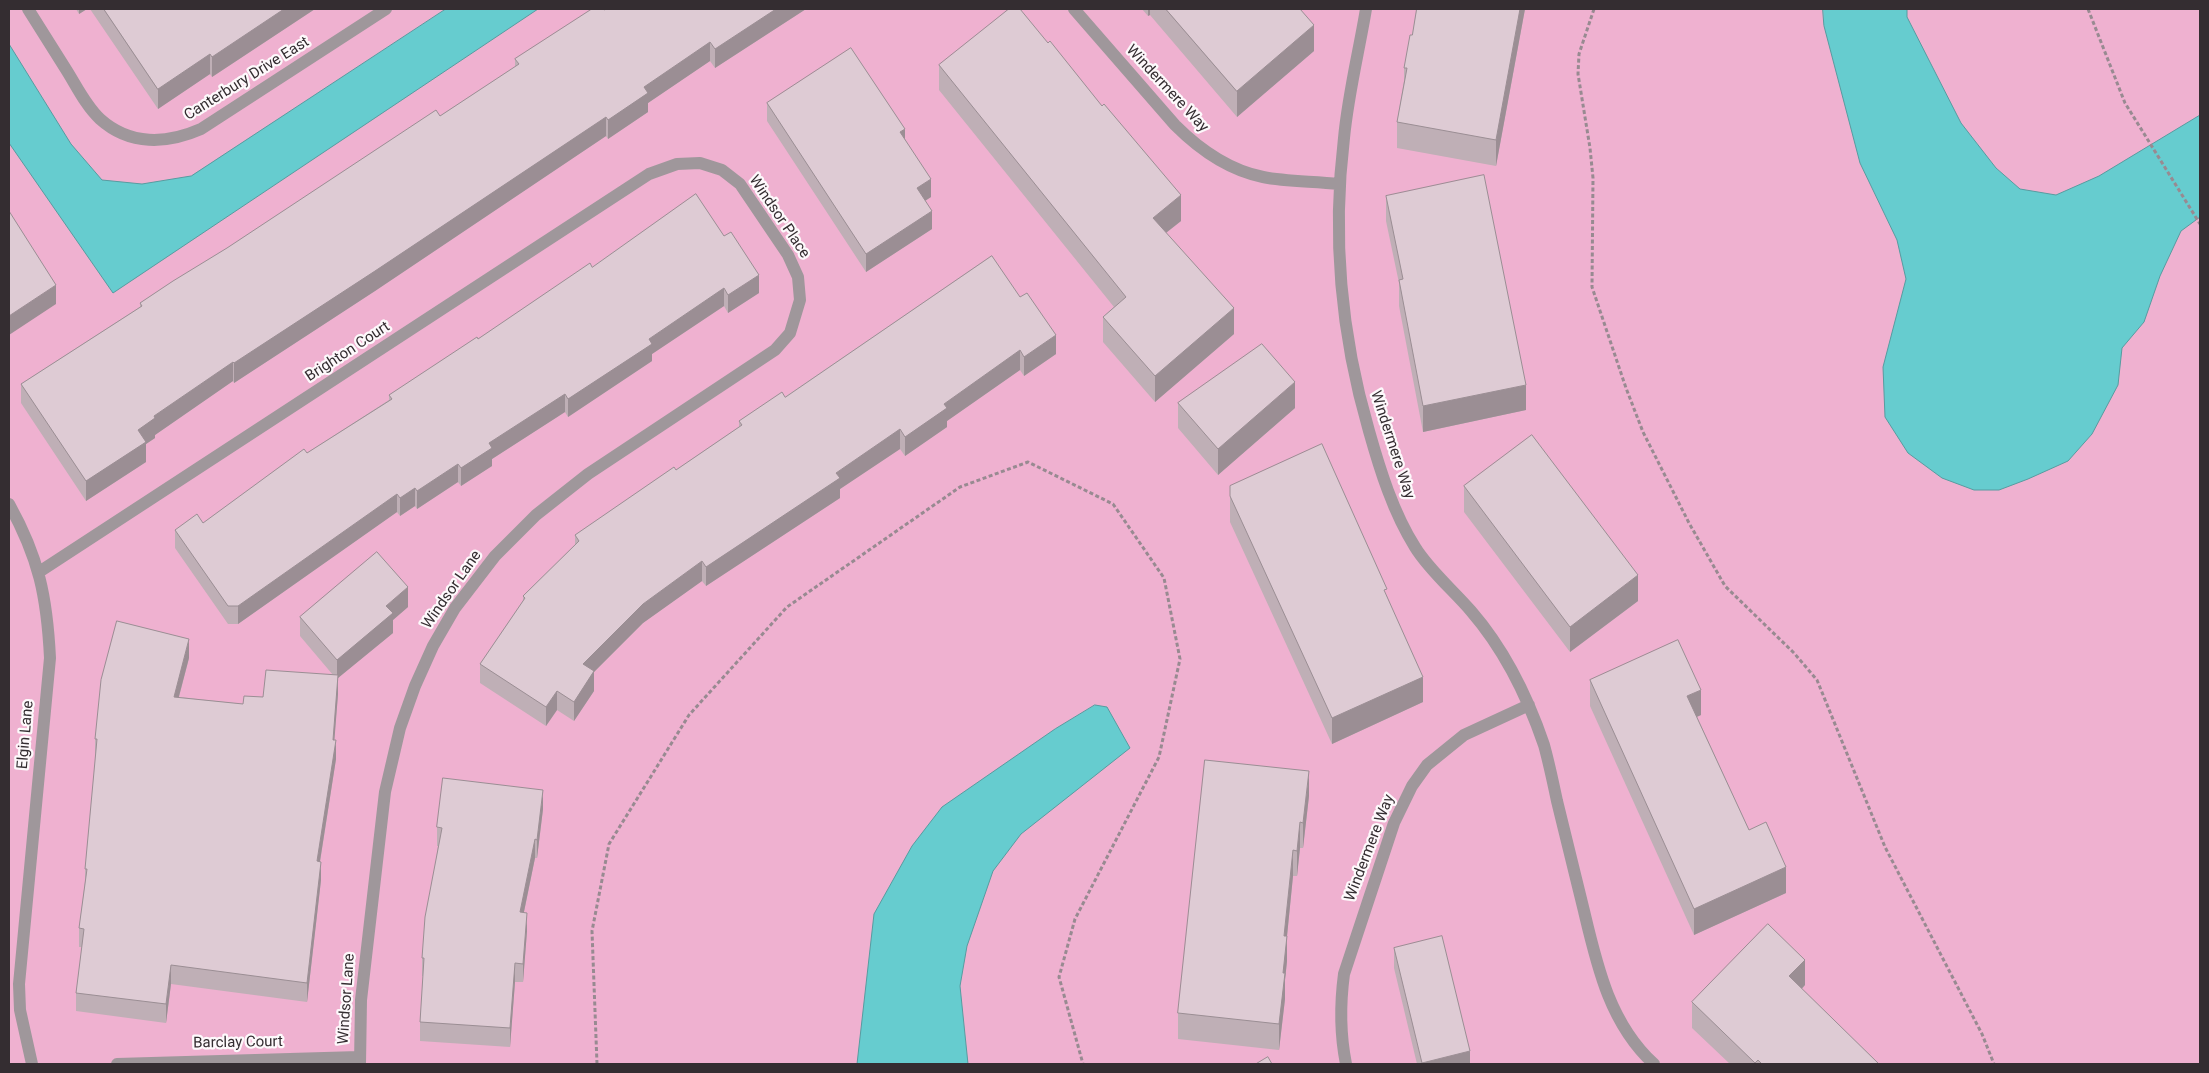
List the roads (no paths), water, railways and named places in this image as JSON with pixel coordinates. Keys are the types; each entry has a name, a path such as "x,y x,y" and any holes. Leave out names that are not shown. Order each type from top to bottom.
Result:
{"street":[{"name":"Canterbury Drive East","path":"28,9 86,102 100,119 118,131 138,139 160,141 181,138 201,129 386,9"},
{"name":"Windermere Way","path":"1074,9 1175,125 1193,143 1214,158 1238,169 1263,177 1339,184"},
{"name":"Windermere Way","path":"1366,9 1344,135 1339,184 1338,248 1345,330 1355,384 1378,463 1405,530 1417,551 1474,613 1504,657 1529,706 1544,747 1598,971 1619,1018 1633,1040 1654,1064"},
{"name":"Windsor Place","path":"677,164 700,164 722,170 740,184 788,256 798,277 800,300 790,333"},
{"name":"Brighton Court","path":"39,572 649,174 677,164"},
{"name":"Windsor Lane","path":"360,1060 361,1000 386,792 400,728 414,686 433,646 455,608 495,556 536,515 588,474 775,350 790,333"},
{"name":"Elgin Lane","path":"9,504 23,529 39,572 48,612 50,658 19,984 23,1028 32,1064"},
{"name":"Windermere Way","path":"1346,1064 1341,1041 1341,998 1344,974 1394,822 1412,786 1428,765 1464,735 1529,706"},
{"name":"Barclay Court","path":"117,1064 360,1060"}],"water":[{"path":"446,9 538,9 113,293 9,143 9,44 71,144 102,180 142,184 191,176"},
{"path":"1823,9 1907,9 1907,17 1961,123 1996,168 2020,189 2056,195 2099,176 2200,115 2200,217 2181,231 2160,276 2144,322 2122,348 2118,385 2092,434 2068,461 1999,490 1974,490 1942,478 1908,453 1885,417 1883,367 1906,279 1897,240 1860,163 1824,26"},
{"path":"1095,705 1107,707 1130,748 1021,834 993,871 967,946 960,986 968,1064 857,1064 874,914 912,846 942,807 1055,729"}]}
